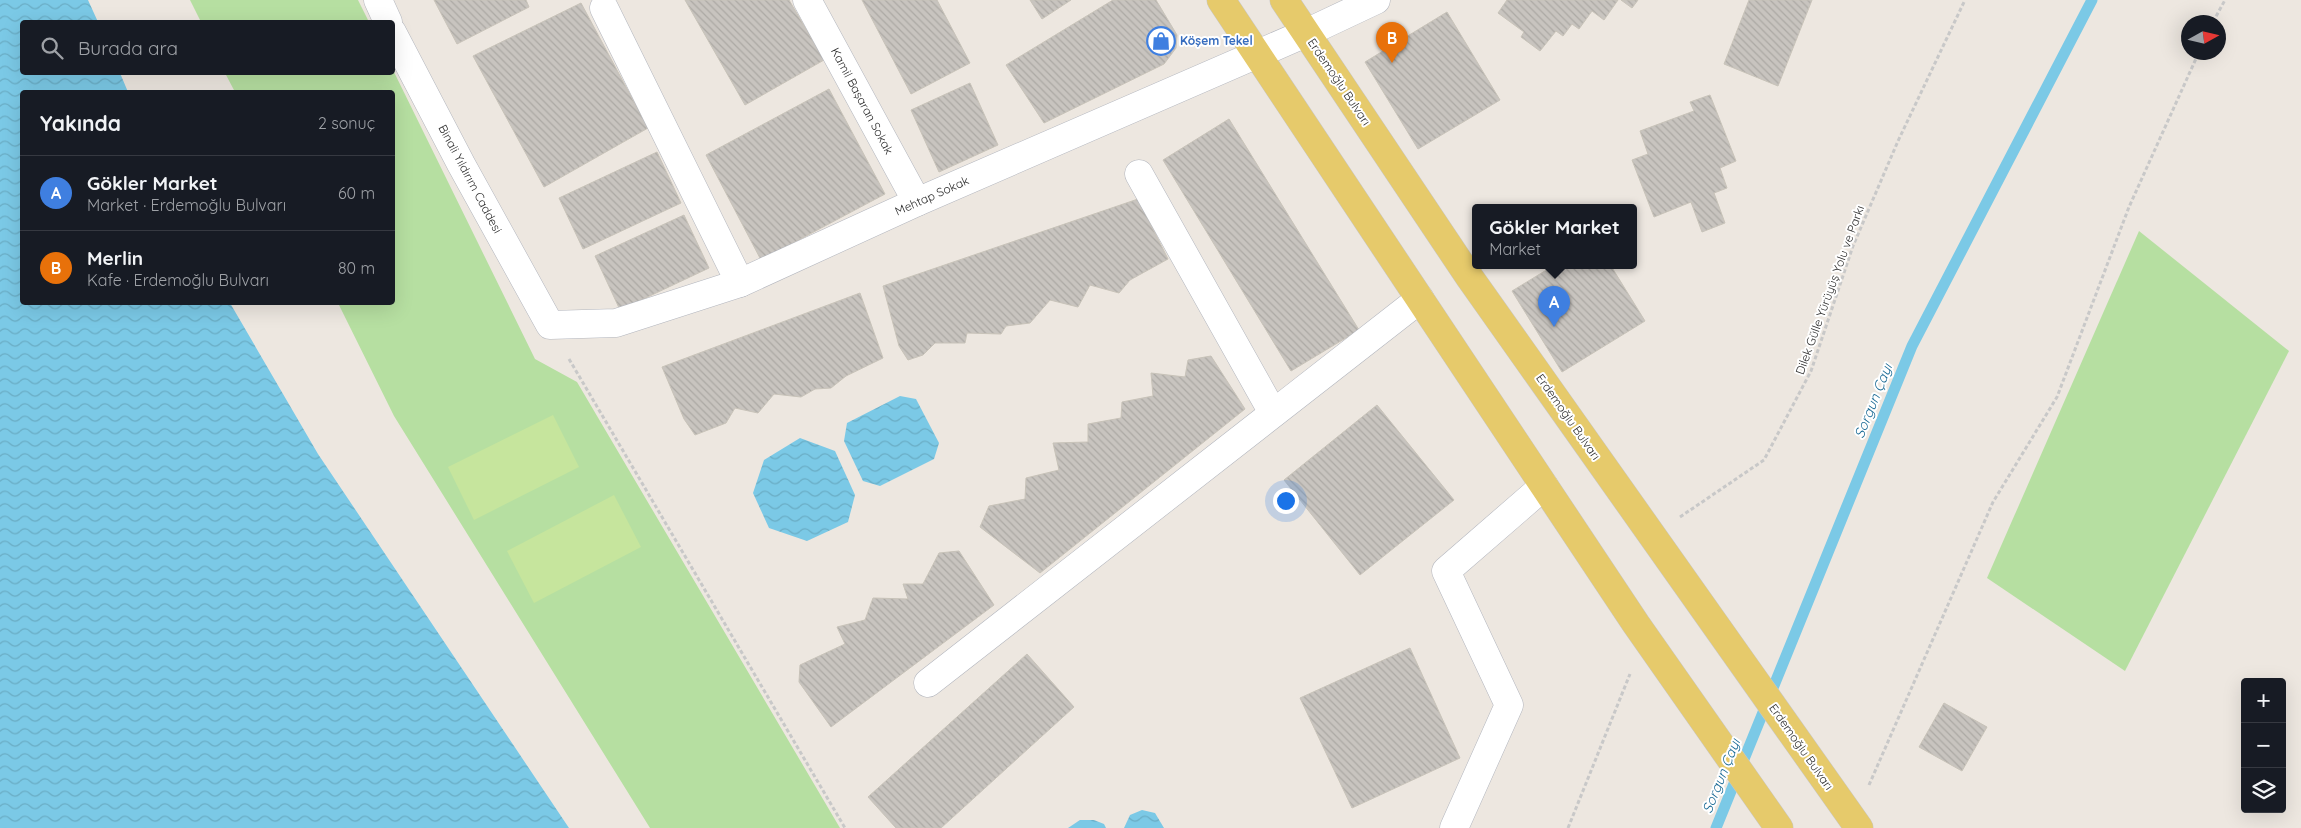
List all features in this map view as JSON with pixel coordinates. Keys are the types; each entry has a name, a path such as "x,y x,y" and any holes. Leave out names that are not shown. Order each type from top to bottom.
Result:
{"main road":[{"path":"1221,0 1636,624 1779,828"},
{"name":"Erdemoğlu Bulvarı","path":"1284,0 1470,278 1856,824"}],"street":[{"path":"378,0 387,20"},
{"name":"Kamil Başaran Sokak","path":"807,0 917,202"},
{"name":"Mehtap Sokak","path":"550,325 616,324 740,282 917,202 1306,34 1376,0"},
{"path":"604,8 740,282"},
{"name":"Binali Yıldırım Caddesi","path":"395,38 461,164 550,325"},
{"path":"1139,174 1273,414"},
{"path":"928,683 1420,298"},
{"path":"1454,828 1509,705 1446,571 1544,486"}],"path":[{"name":"Dilek Gülle Yürüyüş Yolu ve Parkı","path":"1652,536 1764,460 1811,371 1853,246 1898,141 1965,0"},
{"path":"2218,15 2225,0"},
{"path":"1856,824 1993,502 2057,397 2129,207 2195,60"},
{"path":"550,325 845,828"},
{"path":"1568,828 1632,669 1636,624"}],"green space":[{"path":"190,0 358,0 368,20 200,20"},
{"path":"395,74 535,359 577,382 840,828 650,828 394,416 339,305 395,305 395,90 234,90 226,75"},
{"path":"2139,231 2289,351 2125,671 1987,578"},
{"path":"553,415 579,467 474,520 448,467"},
{"path":"614,495 641,547 534,603 507,551"}],"water":[{"path":"0,0 88,0 97,20 20,20 20,75 121,75 127,90 20,90 20,305 231,305 318,454 569,828 0,828"},
{"path":"900,396 916,399 939,443 934,459 880,486 863,481 844,441 847,423"},
{"path":"800,438 835,451 855,495 848,522 807,541 769,528 753,493 764,460"},
{"path":"1142,810 1155,813 1164,828 1124,828 1130,815"},
{"path":"1080,820 1094,820 1104,824 1106,828 1068,828"}],"building":[{"path":"434,0 526,0 529,7 457,44"},
{"path":"685,0 789,0 824,60 745,105"},
{"path":"862,0 937,0 970,63 911,94"},
{"path":"1030,0 1071,0 1042,19"},
{"path":"1113,0 1156,0 1177,35 1176,48 1164,64 1044,123 1006,65"},
{"path":"1507,0 1618,0 1604,20 1592,11 1579,29 1572,24 1563,36 1556,31 1540,51 1521,37 1524,32 1498,13"},
{"path":"1621,0 1638,0 1632,8"},
{"path":"1749,0 1812,0 1778,86 1724,64"},
{"path":"581,3 648,128 544,187 473,56"},
{"path":"1447,12 1500,100 1418,149 1365,62"},
{"path":"970,83 998,145 939,172 911,110"},
{"path":"829,89 885,194 761,260 706,155"},
{"path":"1710,95 1736,161 1720,168 1727,188 1714,193 1725,223 1702,232 1691,202 1654,217 1632,160 1648,154 1640,131 1694,111 1690,102"},
{"path":"1229,119 1359,330 1291,371 1163,160"},
{"path":"657,152 681,203 583,249 559,198"},
{"path":"1138,199 1168,259 1130,280 1119,293 1090,285 1078,307 1050,300 1030,323 1006,326 1001,334 967,333 965,343 935,343 923,355 908,360 899,346 883,286"},
{"path":"684,215 709,268 620,310 595,256"},
{"path":"1548,269 1613,269 1645,321 1562,372 1512,291"},
{"path":"860,293 883,358 846,376 831,388 815,389 801,397 774,394 758,413 735,408 726,423 695,435 684,419 662,367"},
{"path":"1211,356 1245,409 1040,573 980,527 989,506 1025,499 1026,478 1059,470 1053,443 1088,442 1088,424 1121,418 1122,402 1153,396 1151,373 1185,377 1188,360"},
{"path":"1377,405 1454,500 1360,575 1284,480"},
{"path":"959,551 994,605 831,727 799,682 800,665 845,644 837,627 865,620 873,598 908,599 903,584 923,584 939,553"},
{"path":"1410,648 1460,758 1352,808 1300,698"},
{"path":"1027,654 1074,707 941,828 896,828 868,797"},
{"path":"1944,703 1987,727 1962,771 1919,747"}],"waterway":[{"name":"Sorgun Çayı","path":"1716,828 1912,346 2092,0"}],"place":[{"name":"Köşem Tekel","path":"1161,41"},
{"name":"Merlin","path":"1392,63"},
{"name":"Gökler Market","path":"1554,327"}]}
